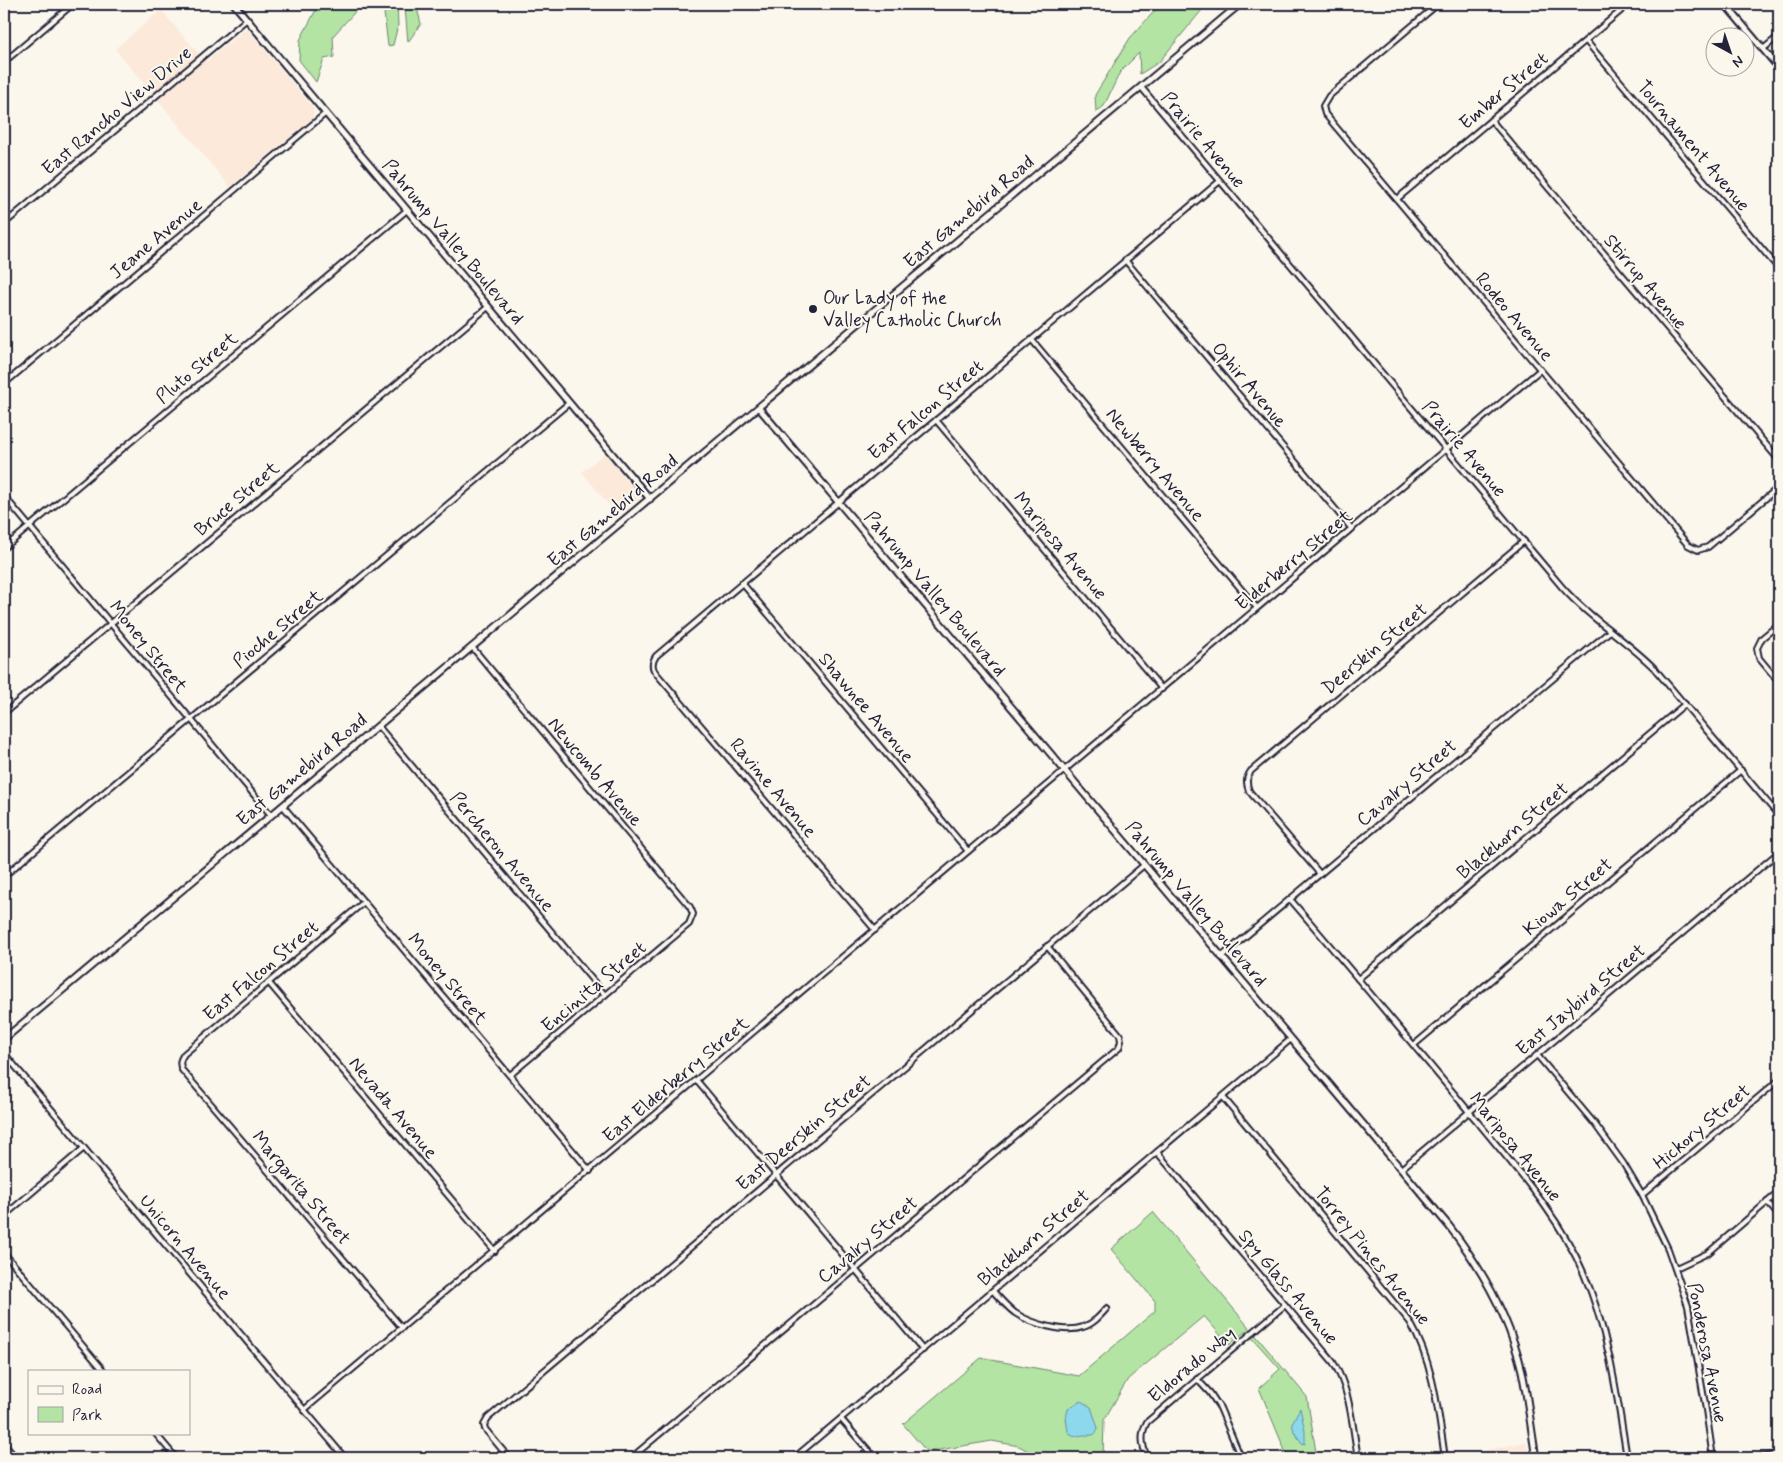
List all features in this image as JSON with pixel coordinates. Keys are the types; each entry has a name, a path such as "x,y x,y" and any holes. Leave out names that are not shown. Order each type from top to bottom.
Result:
{"main road":[{"name":"Pahrump Valley Boulevard","path":"234,4 650,499"},
{"name":"East Gamebird Road","path":"4,1039 1240,4"},
{"path":"1725,4 1779,68"},
{"name":"Pahrump Valley Boulevard","path":"759,408 1470,1253 1493,1291 1513,1341 1521,1370 1536,1458"},
{"path":"1758,1458 1779,1455"}],"street":[{"path":"4,62 73,4"},
{"name":"Rodeo Avenue","path":"1438,4 1329,96 1323,106 1325,114 1688,545 1698,550 1708,547 1779,487"},
{"name":"Ember Street","path":"1397,199 1629,4"},
{"name":"East Rancho View Drive","path":"4,224 247,19"},
{"path":"1763,49 1779,36"},
{"name":"Tournament Avenue","path":"1586,41 1779,269"},
{"name":"Prairie Avenue","path":"1141,87 1579,606 1639,653 1654,668 1779,816"},
{"name":"Jeane Avenue","path":"4,384 326,114"},
{"name":"Stirrup Avenue","path":"1492,120 1779,460"},
{"name":"East Falcon Street","path":"652,663 656,656 742,583 1220,181"},
{"name":"Pluto Street","path":"4,548 407,210"},
{"name":"Ophir Avenue","path":"1125,260 1352,528"},
{"name":"Bruce Street","path":"4,713 488,307"},
{"name":"Newberry Avenue","path":"1032,340 1258,608"},
{"name":"Elderberry Street","path":"1064,770 1540,370"},
{"name":"Pioche Street","path":"4,876 569,403"},
{"name":"Mariposa Avenue","path":"936,420 1162,688"},
{"name":"Money Street","path":"4,496 271,816"},
{"name":"Deerskin Street","path":"1320,874 1253,797 1246,780 1251,771 1524,541"},
{"name":"Shawnee Avenue","path":"742,583 968,851"},
{"path":"1779,624 1762,638 1757,648 1759,658 1779,682"},
{"name":"Cavalry Street","path":"1221,956 1610,631"},
{"name":"Newcomb Avenue","path":"472,647 690,907 693,917"},
{"name":"Ravine Avenue","path":"652,663 652,668 656,673 875,930"},
{"name":"Blackhorn Street","path":"1358,979 1685,704"},
{"name":"Percheron Avenue","path":"378,726 606,995"},
{"name":"East Elderberry Street","path":"304,1410 1064,770"},
{"name":"Kiowa Street","path":"1414,1045 1741,770"},
{"name":"Money Street","path":"283,806 590,1171"},
{"name":"East Jaybird Street","path":"1401,1169 1779,852"},
{"name":"East Deerskin Street","path":"509,1458 486,1432 484,1425 488,1418 1144,865"},
{"name":"Mariposa Avenue","path":"1290,899 1414,1045 1554,1216 1584,1273 1595,1303 1611,1360 1627,1458"},
{"name":"East Falcon Street","path":"180,1065 184,1054 364,902"},
{"name":"Encinita Street","path":"510,1075 689,924 693,917"},
{"name":"Cavalry Street","path":"631,1458 1119,1048 1120,1035 1111,1022 1047,946"},
{"name":"Nevada Avenue","path":"269,983 495,1251"},
{"name":"Blackhorn Street","path":"794,1458 1291,1039"},
{"name":"Unicorn Avenue","path":"4,1053 345,1458"},
{"name":"Ponderosa Avenue","path":"1537,1055 1609,1143 1642,1195 1658,1225 1676,1268 1690,1314 1713,1458"},
{"name":"Margarita Street","path":"180,1065 182,1070 402,1328"},
{"name":"Hickory Street","path":"1642,1195 1779,1080"},
{"path":"697,1081 923,1350"},
{"name":"Torrey Pines Avenue","path":"1222,1097 1410,1322 1423,1346 1429,1364 1445,1458"},
{"path":"4,1216 84,1148"},
{"name":"Spy Glass Avenue","path":"1156,1152 1333,1362 1341,1375 1348,1394 1358,1458"},
{"path":"1676,1268 1708,1253 1779,1192"},
{"path":"1767,1202 1779,1216"},
{"path":"4,1253 103,1370"},
{"path":"993,1291 1004,1304 1022,1317 1058,1328 1072,1329 1084,1327 1099,1317 1107,1308"},
{"name":"Eldorado Way","path":"1147,1458 1142,1438 1143,1428 1147,1422 1285,1305"},
{"path":"1197,1379 1220,1408 1240,1458"},
{"path":"841,1419 875,1458"},
{"path":"156,1434 176,1458"},
{"path":"4,1444 16,1458"}],"shaded area":[{"path":"161,10 206,62 244,30 249,31 314,109 313,118 230,187 115,49"},
{"path":"605,453 641,497 618,516 582,472"},
{"path":"1526,1442 1529,1458 1489,1458 1487,1450"}],"green space":[{"path":"319,4 362,4 333,36 334,57 324,59 316,82 299,60 300,40"},
{"path":"383,4 397,4 398,25 393,45 388,46"},
{"path":"402,4 416,4 421,24 408,42 405,8"},
{"path":"1161,4 1207,4 1159,62 1140,74 1139,53 1120,72 1104,106 1096,112 1095,95 1130,38"},
{"path":"1153,1212 1307,1397 1317,1458 1288,1458 1259,1388 1280,1369 1246,1331 1229,1345 1204,1316 1128,1379 1104,1420 1103,1458 1041,1458 1019,1446 992,1441 927,1452 903,1424 981,1358 1079,1376 1155,1311 1155,1301 1111,1249"}],"water":[{"path":"1081,1401 1091,1407 1098,1428 1093,1435 1076,1436 1068,1432 1066,1418 1068,1409"},
{"path":"1300,1408 1305,1431 1305,1444 1302,1443 1294,1432 1292,1423"}],"place":[{"name":"Our Lady of the Valley Catholic Church","path":"813,309"}]}
